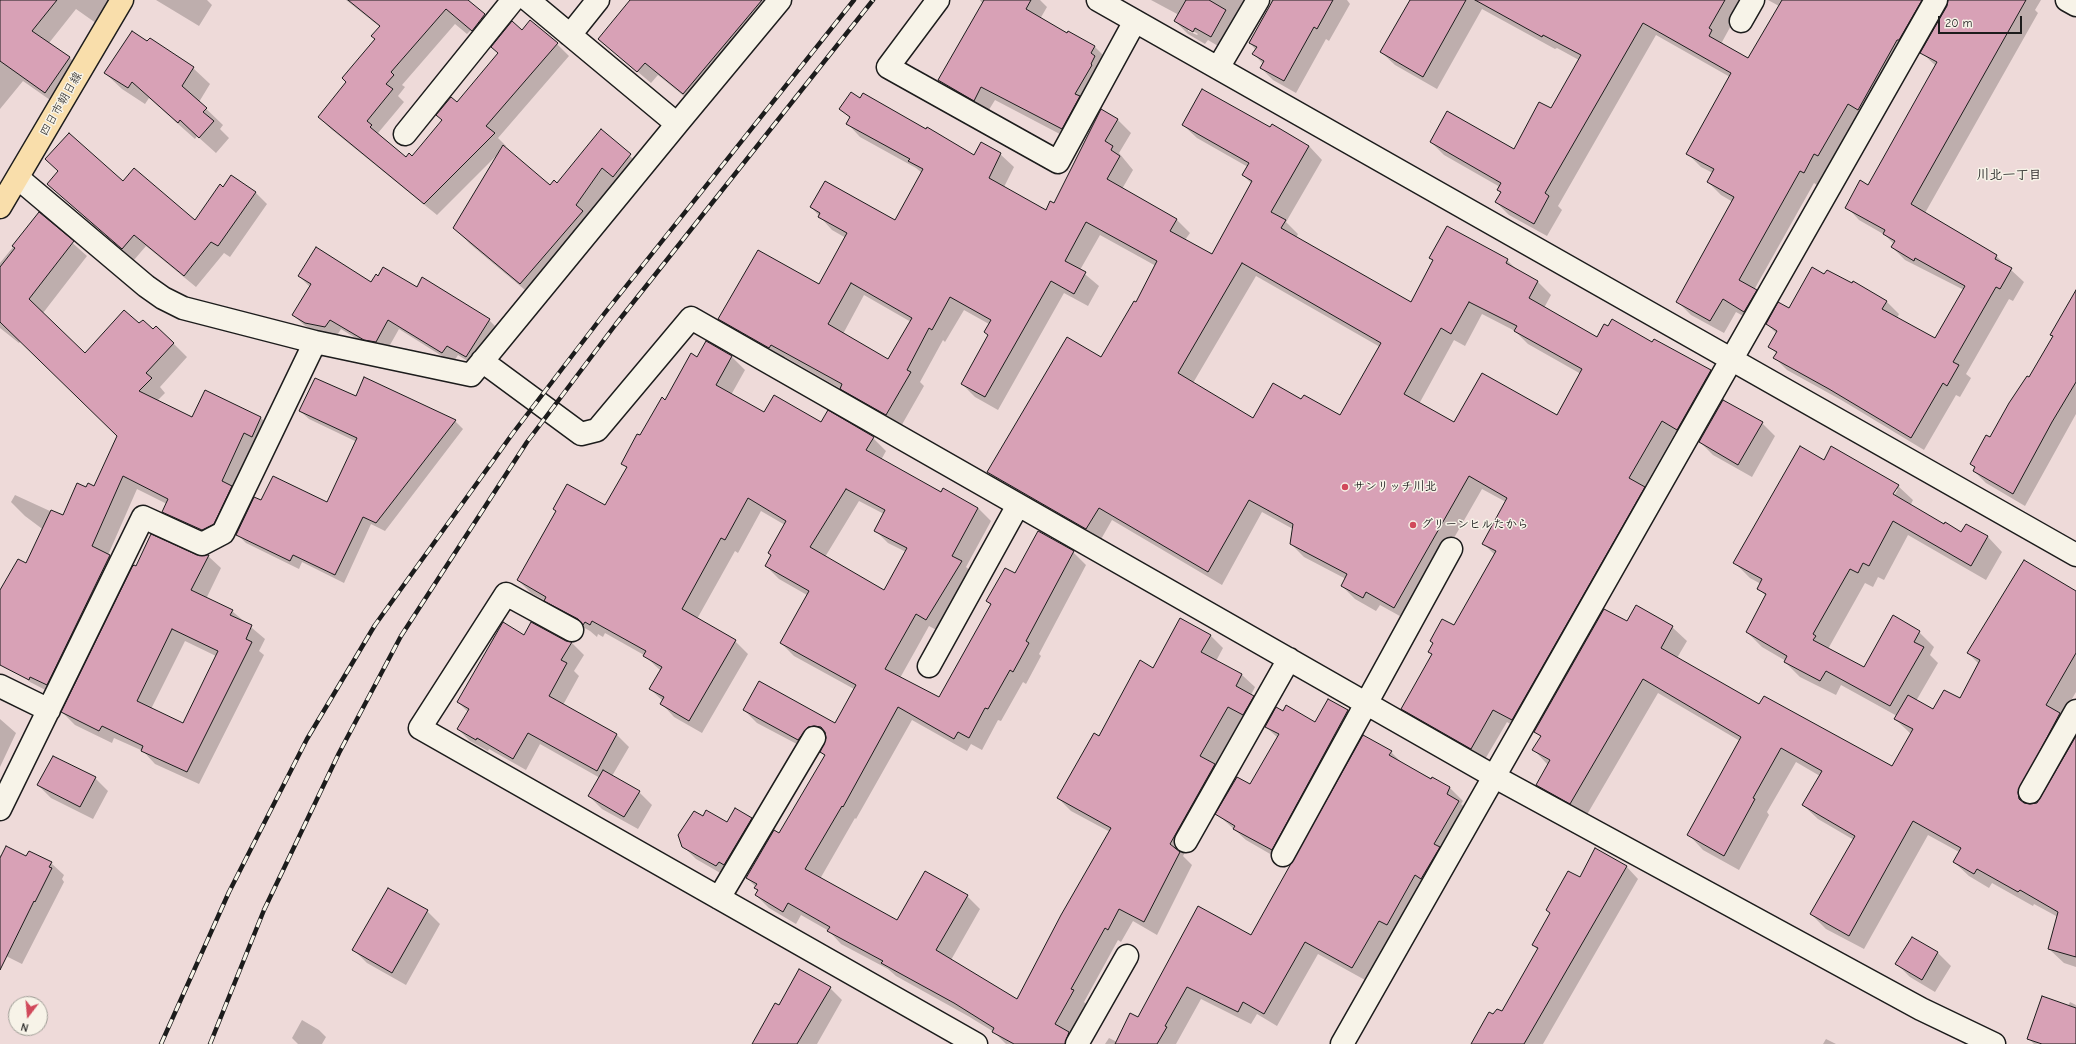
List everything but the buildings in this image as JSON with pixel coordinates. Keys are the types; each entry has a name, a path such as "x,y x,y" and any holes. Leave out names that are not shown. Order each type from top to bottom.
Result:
{"main road":[{"name":"四日市朝日線","path":"6,193 122,0"}],"street":[{"path":"405,134 513,0"},
{"path":"528,0 677,124"},
{"path":"570,35 598,0"},
{"path":"6,193 162,298 183,308 315,342 471,375 780,0"},
{"path":"938,0 888,67 1058,162 1135,21"},
{"path":"1098,0 2076,556"},
{"path":"1218,68 1258,0"},
{"path":"1741,21 1753,0"},
{"path":"1342,1044 1936,0"},
{"path":"2067,0 2076,5"},
{"path":"482,361 581,434 597,430 691,318 1495,777 1920,1009 1994,1044"},
{"path":"0,809 143,518 202,544 223,533 315,342"},
{"path":"929,666 1018,505"},
{"path":"1283,855 1451,550"},
{"path":"572,630 506,594 420,728 976,1044"},
{"path":"1186,841 1289,659"},
{"path":"0,686 49,710"},
{"path":"2030,792 2076,711"},
{"path":"719,898 814,738"},
{"path":"1077,1044 1127,956"}],"railway":[{"path":"161,1044 229,892 307,739 375,625 513,433 604,314 854,0"},
{"path":"210,1044 264,910 339,753 401,636 527,442 616,324 873,0"}],"place":[{"name":"サンリッチ川北","path":"1345,487"},
{"name":"グリーンヒルたから","path":"1413,525"}],"district":[{"name":"川北一丁目","path":"2009,175"}]}
